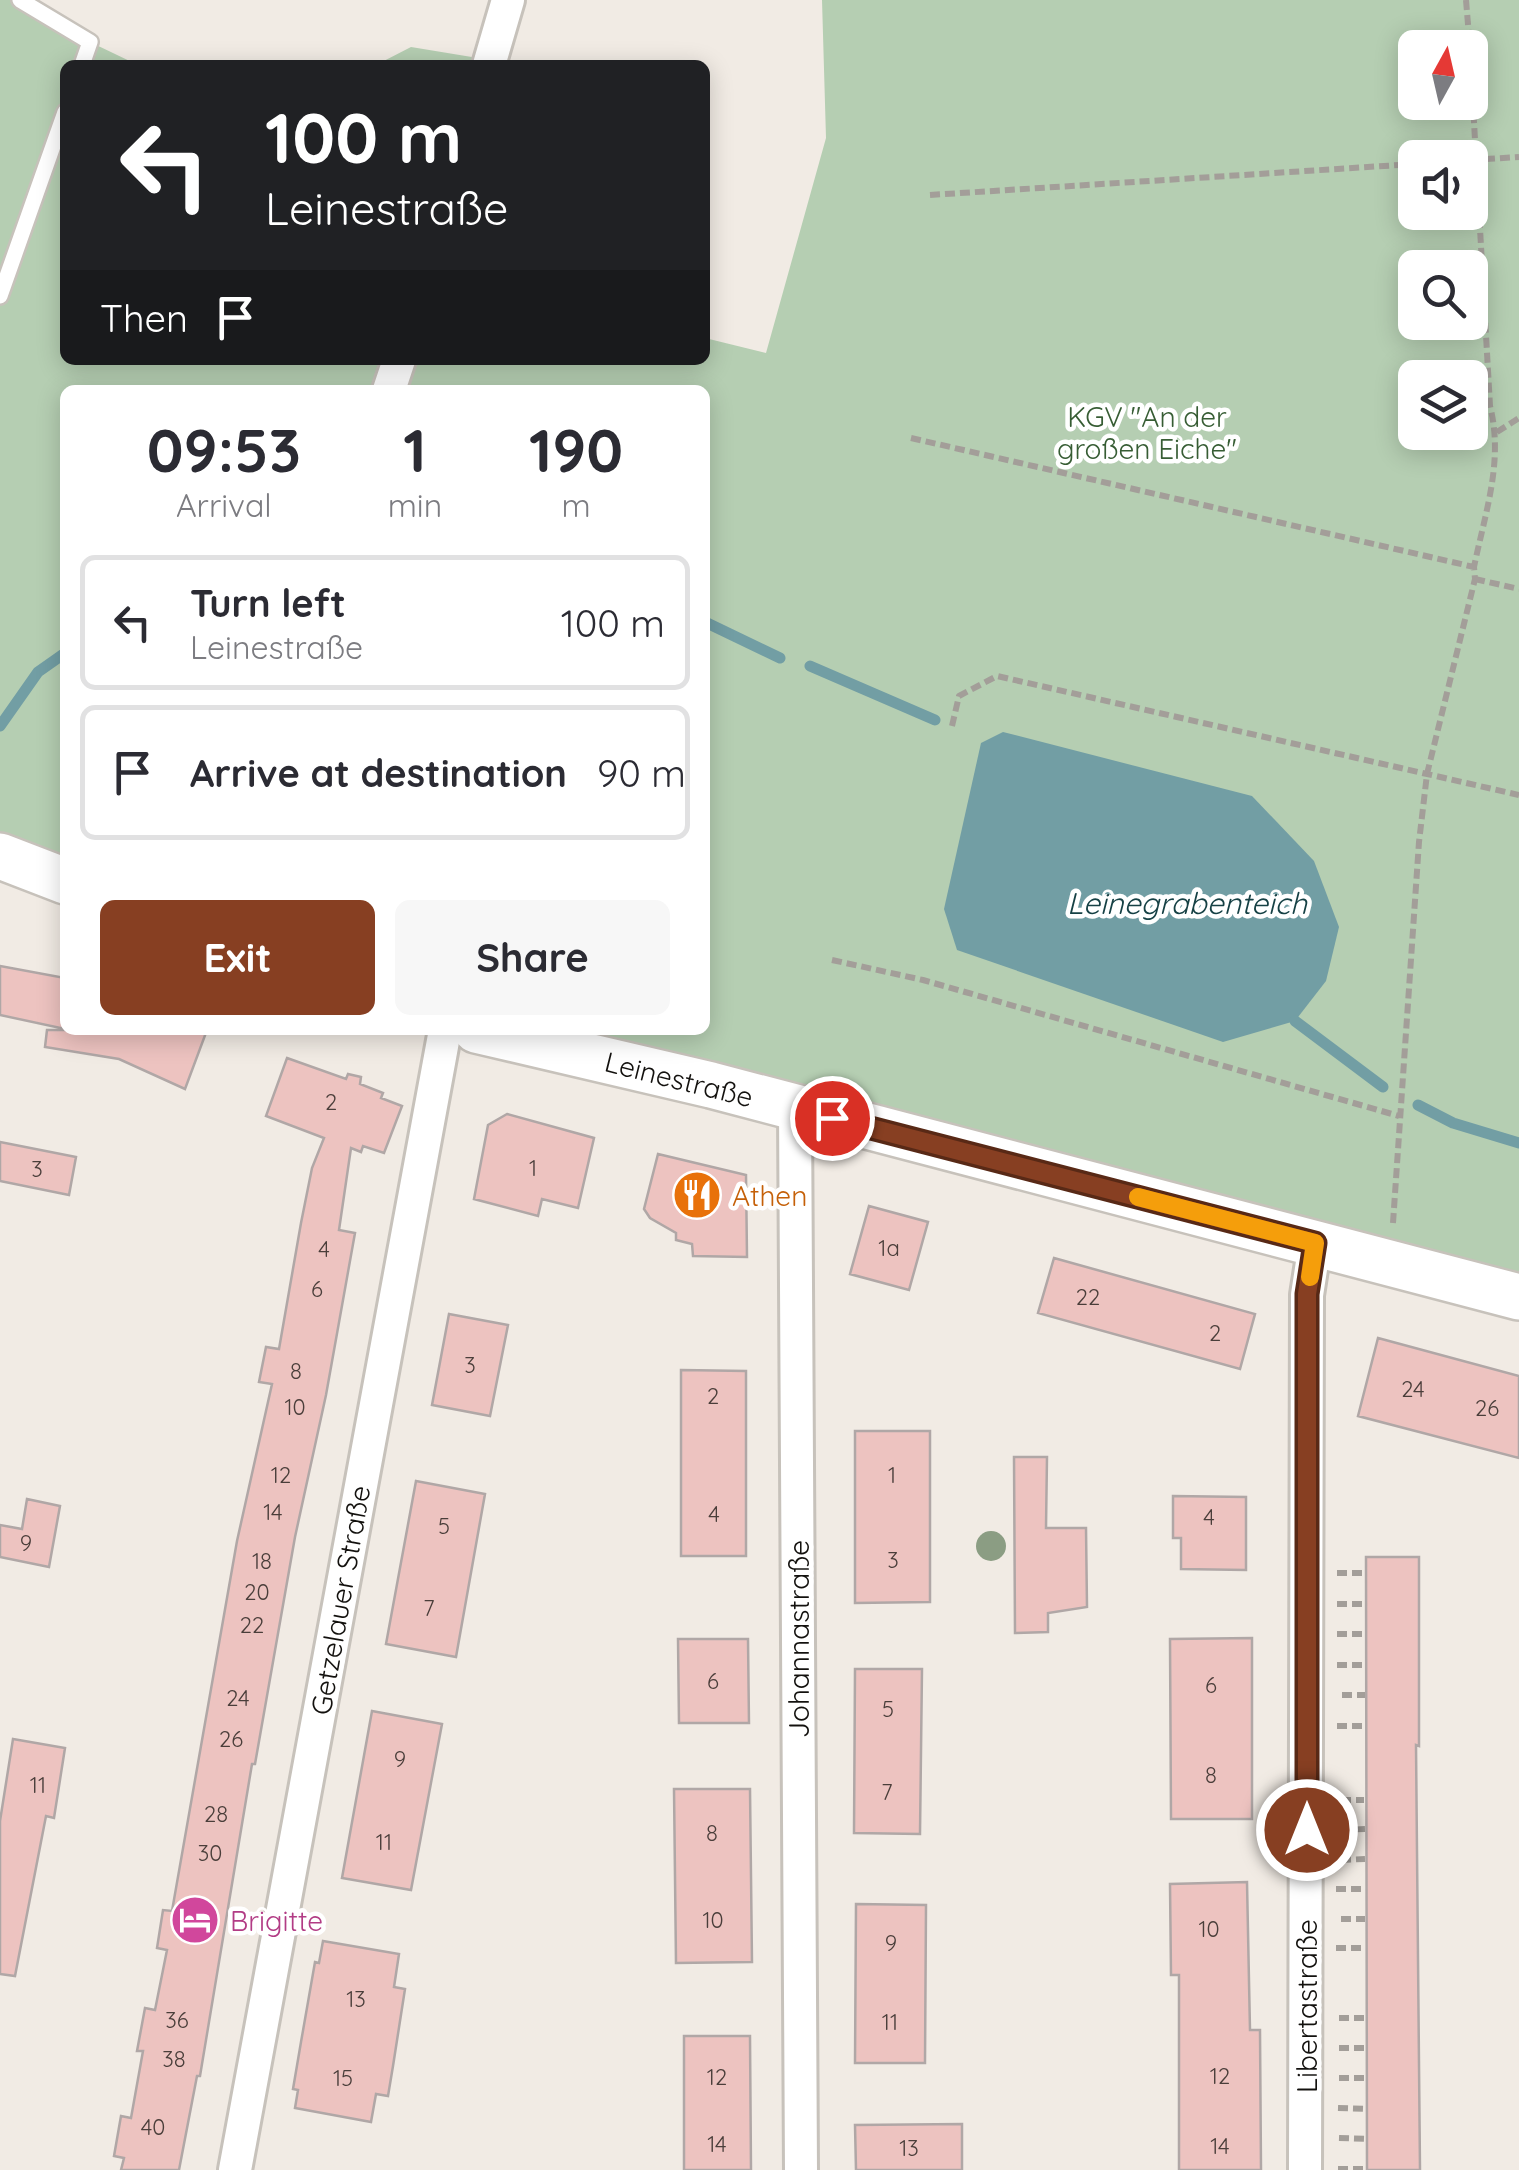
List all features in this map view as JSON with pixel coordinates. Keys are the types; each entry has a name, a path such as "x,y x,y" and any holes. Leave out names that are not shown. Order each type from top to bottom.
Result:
{"main road":[{"path":"0,856 60,879"},
{"name":"Leinestraße","path":"497,1035 711,1085 1519,1298"}],"street":[{"path":"490,60 508,0"},
{"name":"Getzelauer Straße","path":"235,2170 444,1035"},
{"name":"Johannastraße","path":"795,1108 801,2170"},
{"name":"Libertastraße","path":"1305,2170 1307,1294 1315,1243"}],"lane":[{"path":"20,0 90,42 84,60"},
{"path":"0,296 60,126"}],"path":[{"path":"1466,0 1468,30"},
{"path":"1488,159 1519,157"},
{"path":"930,195 1398,165"},
{"path":"1394,1264 1399,1116 1427,774 1475,579 1474,567 1497,458 1479,230"},
{"path":"1496,432 1519,417"},
{"path":"911,438 1474,567"},
{"path":"1475,579 1519,589"},
{"path":"952,726 959,696 998,676 1519,794"},
{"path":"832,960 923,980 1399,1116"}],"green space":[{"name":"KGV \"An der großen Eiche\"","path":"0,0 20,0 128,60 60,60 60,365 710,365 710,339 766,353 826,138 822,0 1519,0 1519,1297 496,1035 710,1035 710,385 60,385 60,879 0,856"},
{"path":"411,47 490,60 386,60"}],"water":[{"name":"Leinegrabenteich","path":"1003,732 1252,796 1314,861 1339,927 1326,981 1295,1021 1223,1042 957,950 944,909 981,743"}],"building":[{"path":"0,966 60,977 60,1028 0,1015"},
{"path":"47,1030 60,1030 60,1035 205,1035 185,1089 119,1059 45,1047"},
{"path":"287,1058 346,1079 348,1074 361,1077 360,1084 402,1106 384,1153 363,1146 361,1152 351,1148 339,1230 355,1233 252,1764 200,2076 179,2170 121,2170 124,2158 114,2156 121,2116 131,2118 143,2051 137,2051 145,2008 155,2010 167,1950 157,1948 163,1910 172,1911 237,1541 272,1384 259,1382 266,1347 279,1349 312,1168 324,1138 266,1116"},
{"path":"507,1114 594,1138 578,1208 542,1199 538,1216 474,1199 488,1125"},
{"path":"0,1142 76,1157 69,1195 0,1181"},
{"name":"Athen","path":"658,1154 746,1175 747,1257 693,1256 692,1244 676,1240 676,1233 650,1218 644,1209"},
{"path":"869,1206 928,1222 909,1290 850,1274"},
{"path":"1054,1258 1255,1314 1240,1369 1038,1313"},
{"path":"449,1314 508,1325 490,1416 432,1405"},
{"path":"1378,1338 1519,1376 1519,1458 1358,1416"},
{"path":"681,1370 746,1371 746,1556 681,1556"},
{"path":"855,1431 930,1431 930,1602 855,1603"},
{"path":"1014,1457 1047,1457 1046,1528 1086,1528 1087,1607 1048,1613 1048,1632 1015,1633"},
{"path":"416,1481 485,1494 456,1657 386,1644"},
{"path":"1173,1496 1246,1497 1246,1570 1181,1569 1181,1538 1173,1538"},
{"path":"27,1499 60,1506 49,1567 0,1557 0,1525 22,1529"},
{"path":"1366,1557 1419,1557 1419,1746 1416,1745 1420,2170 1367,2170"},
{"path":"1252,1638 1252,1819 1171,1819 1170,1639"},
{"path":"678,1639 748,1639 749,1723 679,1723"},
{"path":"855,1669 922,1669 920,1834 854,1833"},
{"path":"372,1711 442,1724 411,1890 342,1878"},
{"path":"13,1739 65,1748 54,1818 46,1816 15,1976 0,1974 0,1821"},
{"path":"674,1789 750,1789 752,1962 676,1963"},
{"path":"1247,1882 1250,2030 1260,2030 1261,2170 1179,2170 1179,1975 1171,1975 1170,1884"},
{"path":"856,1904 926,1905 925,2063 855,2063"},
{"path":"323,1941 399,1954 394,1987 405,1989 388,2096 376,2094 371,2122 295,2108 298,2090 293,2089 315,1962 319,1963"},
{"path":"684,2036 750,2036 751,2170 684,2170"},
{"path":"962,2124 962,2170 856,2170 855,2125"}],"waterway":[{"path":"710,624 780,658"},
{"path":"0,726 38,672 60,657"},
{"path":"810,666 935,720"},
{"path":"1295,1021 1383,1087"},
{"path":"1418,1105 1453,1123 1519,1143"}],"slow traffic":[{"path":"1138,1197 1315,1243 1310,1277"}],"place":[{"name":"Athen","path":"697,1195"},
{"name":"Brigitte","path":"195,1920"}],"route":[{"path":"832,1118 1315,1243 1307,1294 1307,1830"}]}
